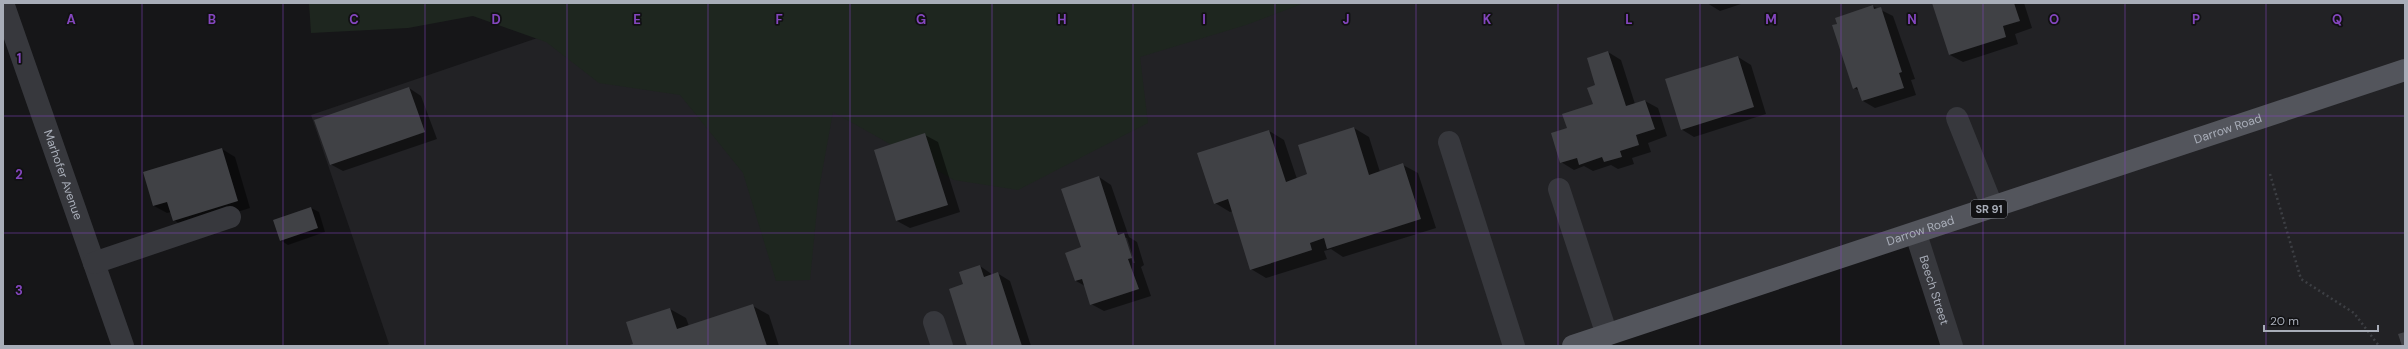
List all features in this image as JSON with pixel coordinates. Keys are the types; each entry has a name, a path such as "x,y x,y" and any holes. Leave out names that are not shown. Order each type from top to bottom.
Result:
{"main road":[{"name":"Darrow Road","path":"1573,346 1916,234 2405,70"}],"street":[{"name":"Marhofer Avenue","path":"3,3 123,346"},
{"path":"1957,118 1993,208"},
{"path":"1449,142 1514,346"},
{"path":"1559,189 1607,335"},
{"path":"94,263 230,217"},
{"name":"Beech Street","path":"1916,234 1952,346"},
{"path":"934,322 942,346"}],"path":[{"path":"2270,174 2301,279 2354,313 2378,346"}],"shaded area":[{"path":"309,3 1304,3 1246,25 1140,57 1148,123 1018,190 954,180 833,112 819,189 810,280 776,281 743,173 680,95 599,83 546,42 473,16 408,28 311,33"},
{"path":"640,3 2405,3 2405,346 1952,346 1916,234 1573,346 384,346 389,344 311,115"}],"building":[{"path":"1932,3 2014,3 2020,21 2003,26 2006,37 1949,55"},
{"path":"1873,5 1874,9 1881,7 1902,72 1899,73 1904,88 1862,101 1857,87 1853,89 1832,25 1837,24 1835,18"},
{"path":"1608,51 1626,106 1645,100 1655,129 1636,135 1639,145 1620,151 1622,157 1604,162 1602,157 1579,165 1577,158 1560,163 1551,133 1567,128 1562,114 1593,104 1587,88 1595,85 1587,58"},
{"path":"1738,56 1754,107 1681,130 1665,79"},
{"path":"409,87 425,132 330,165 314,120"},
{"path":"1354,127 1369,175 1403,163 1421,219 1327,249 1324,238 1310,243 1312,250 1250,270 1228,199 1214,204 1197,153 1269,130 1286,182 1307,174 1298,145"},
{"path":"925,133 948,205 896,221 874,150"},
{"path":"222,148 238,201 173,221 167,202 153,206 143,172"},
{"path":"1099,176 1118,235 1124,233 1132,258 1128,259 1139,289 1090,305 1082,279 1075,281 1065,253 1081,247 1061,189"},
{"path":"311,207 318,228 280,241 273,220"},
{"path":"980,265 984,277 998,272 1022,346 967,346 949,289 963,284 959,272"},
{"path":"753,304 767,346 626,346 633,344 626,322 670,308 677,329"},
{"path":"2405,332 2405,346 2402,346 2398,334"}]}
